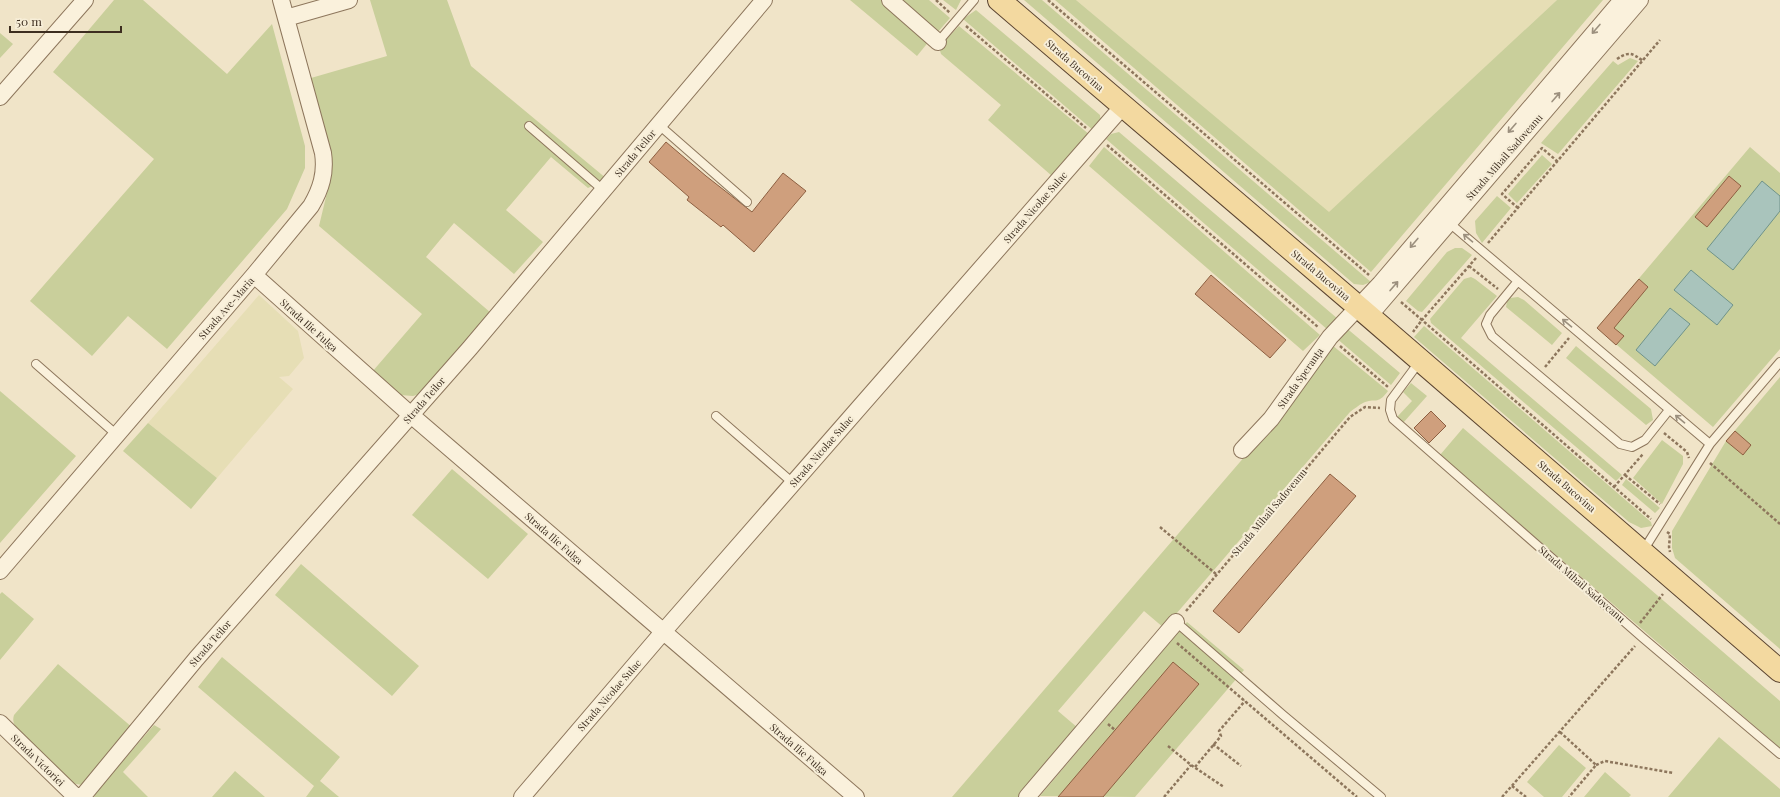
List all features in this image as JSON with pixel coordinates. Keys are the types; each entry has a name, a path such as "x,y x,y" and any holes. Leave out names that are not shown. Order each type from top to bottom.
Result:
{"main road":[{"name":"Strada Bucovina","path":"999,0 1364,311 1780,671"}],"street":[{"path":"0,97 85,0"},
{"name":"Strada Ave-Maria","path":"0,571 254,275 311,206 318,195 323,181 325,166 323,153 281,0"},
{"path":"286,18 349,0"},
{"name":"Strada Teilor","path":"82,797 196,659 411,415 764,0"},
{"path":"890,0 938,42"},
{"name":"Strada Mihail Sadoveanu","path":"1364,311 1389,291 1444,218 1622,0"},
{"name":"Strada Mihail Sadoveanu","path":"1364,311 1444,218 1640,0"},
{"name":"Strada Nicolae Sulac","path":"522,797 663,632 1123,106"},
{"name":"Strada Ilie Fulga","path":"254,275 411,415 856,797"},
{"name":"Strada Speranța","path":"1242,450 1271,419 1330,337 1364,311"},
{"path":"1027,797 1171,628"},
{"name":"Strada Victoriei","path":"0,723 76,797"}],"lane":[{"path":"938,42 974,0"},
{"path":"659,125 747,202"},
{"path":"529,126 603,190"},
{"path":"1444,218 1710,444"},
{"path":"1518,281 1490,315 1486,324 1492,336 1620,444 1632,447 1645,440 1669,410"},
{"path":"1390,410 1391,400 1395,392 1421,360"},
{"path":"1643,552 1710,444 1780,362"},
{"path":"36,364 118,435"},
{"name":"Strada Mihail Sadoveanu","path":"1390,410 1393,419 1403,428 1643,638 1780,754"},
{"path":"716,416 793,483"},
{"path":"1171,628 1283,715 1381,797"}],"path":[{"path":"936,0 1395,392"},
{"path":"1048,0 1371,276"},
{"path":"1422,320 1558,162 1660,40"},
{"path":"1617,59 1625,54 1632,54 1643,61"},
{"path":"1518,208 1502,194 1542,148 1558,162"},
{"path":"1469,266 1505,295"},
{"path":"1389,291 1653,521 1656,516"},
{"path":"1538,375 1576,330"},
{"name":"Strada Mihail Sadoveanu","path":"1171,628 1350,417 1365,407 1390,410"},
{"path":"1656,426 1687,452 1689,460"},
{"path":"1658,438 1663,432"},
{"path":"1614,487 1648,448"},
{"path":"1702,456 1780,524"},
{"path":"1625,475 1663,507"},
{"path":"1160,527 1216,574"},
{"path":"1502,797 1643,638 1640,624 1675,580"},
{"path":"1171,628 1245,701 1357,797"},
{"path":"1195,767 1221,736 1219,731 1245,701"},
{"path":"1560,732 1596,764"},
{"path":"1214,744 1241,766"},
{"path":"1168,746 1191,765 1224,787"},
{"path":"1569,797 1596,764 1605,761 1673,773"},
{"path":"1164,797 1191,765"},
{"path":"1512,786 1526,797"}],"shaded area":[{"path":"1076,0 1557,0 1329,213"},
{"path":"259,295 298,331 304,358 289,376 279,377 293,389 217,478 148,423"}],"green space":[{"path":"114,0 143,0 227,74 272,24 305,146 305,168 287,209 167,349 128,316 92,356 30,301 154,159 53,72"},
{"path":"370,0 447,0 471,66 607,179 588,188 551,157 506,210 543,242 514,274 454,223 426,257 491,313 420,394 413,396 400,395 372,372 422,314 319,226 331,176 332,164 311,78 387,56"},
{"path":"850,0 883,0 930,40 917,56"},
{"path":"898,0 929,0 950,18 937,33"},
{"path":"943,0 961,0 956,10"},
{"path":"1024,0 1042,0 1371,282 1363,285 1354,284"},
{"path":"1055,0 1076,0 1329,212 1557,0 1603,0 1371,272"},
{"path":"976,10 1100,115 1101,123 1094,131 963,19"},
{"path":"959,26 1090,135 1052,176 988,120 1001,105 941,54 939,47"},
{"path":"0,33 13,44 0,58"},
{"path":"1630,58 1638,61 1558,154 1541,143 1613,61 1618,65"},
{"path":"1119,132 1338,319 1328,330 1106,139 1111,134"},
{"path":"1104,147 1320,335 1303,351 1089,166"},
{"path":"1750,147 1780,173 1780,349 1713,427 1597,328"},
{"path":"1542,155 1552,164 1517,203 1508,194"},
{"path":"1497,196 1511,208 1482,243 1476,233 1475,221"},
{"path":"1455,248 1462,248 1472,255 1422,312 1418,311 1406,301 1447,252"},
{"path":"1471,277 1497,296 1461,338 1622,475 1616,481 1431,323 1430,319 1464,279"},
{"path":"1518,297 1524,300 1562,333 1552,345 1506,307 1510,298"},
{"path":"1344,326 1400,373 1391,385 1335,337"},
{"path":"1424,326 1651,522 1652,526 1641,528 1629,522 1414,337"},
{"path":"1332,345 1388,391 1384,396 1378,400 1367,401 1350,412 1164,628 1144,611 1058,711 1078,728 1018,797 952,797 1276,420"},
{"path":"1576,346 1651,409 1653,420 1646,425 1566,358"},
{"path":"1780,377 1780,649 1675,558 1672,548 1672,531 1726,441"},
{"path":"1411,383 1427,396 1403,423 1397,417 1412,401 1403,392"},
{"path":"0,391 76,456 0,543"},
{"path":"148,423 217,478 191,509 123,451"},
{"path":"1463,428 1780,701 1780,748 1440,455"},
{"path":"1662,440 1683,456 1683,464 1662,504 1633,478"},
{"path":"452,469 528,534 488,579 412,515"},
{"path":"1626,479 1660,508 1655,513 1622,485"},
{"path":"301,564 419,666 392,696 275,595"},
{"path":"2,592 34,619 0,660 0,594"},
{"path":"1187,622 1244,670 1135,797 1040,796"},
{"path":"222,657 340,757 320,781 339,797 306,797 314,786 198,687"},
{"path":"58,664 133,728 82,785 71,783 19,731 13,722 14,715"},
{"path":"154,725 161,729 123,772 148,797 94,797 96,792"},
{"path":"1719,737 1780,789 1780,797 1668,797"},
{"path":"1559,745 1586,768 1562,797 1544,797 1527,782"},
{"path":"235,771 265,797 212,797"},
{"path":"1605,772 1631,795 1629,797 1584,797"}],"water":[{"path":"1762,181 1780,196 1780,211 1733,270 1707,249"},
{"path":"1691,270 1733,305 1717,325 1674,290"},
{"path":"1670,308 1690,324 1655,366 1636,350"}],"building":[{"path":"666,142 752,212 783,173 806,191 754,252 723,225 721,227 687,200 689,197 649,162"},
{"path":"1729,176 1741,186 1707,227 1695,217"},
{"path":"1211,275 1286,340 1270,358 1195,294"},
{"path":"1639,279 1648,287 1614,328 1624,336 1616,345 1597,328"},
{"path":"1431,411 1446,426 1429,443 1414,428"},
{"path":"1735,431 1751,445 1743,455 1726,441"},
{"path":"1330,474 1356,496 1239,633 1213,611"},
{"path":"1173,662 1199,684 1103,797 1058,797"}]}
